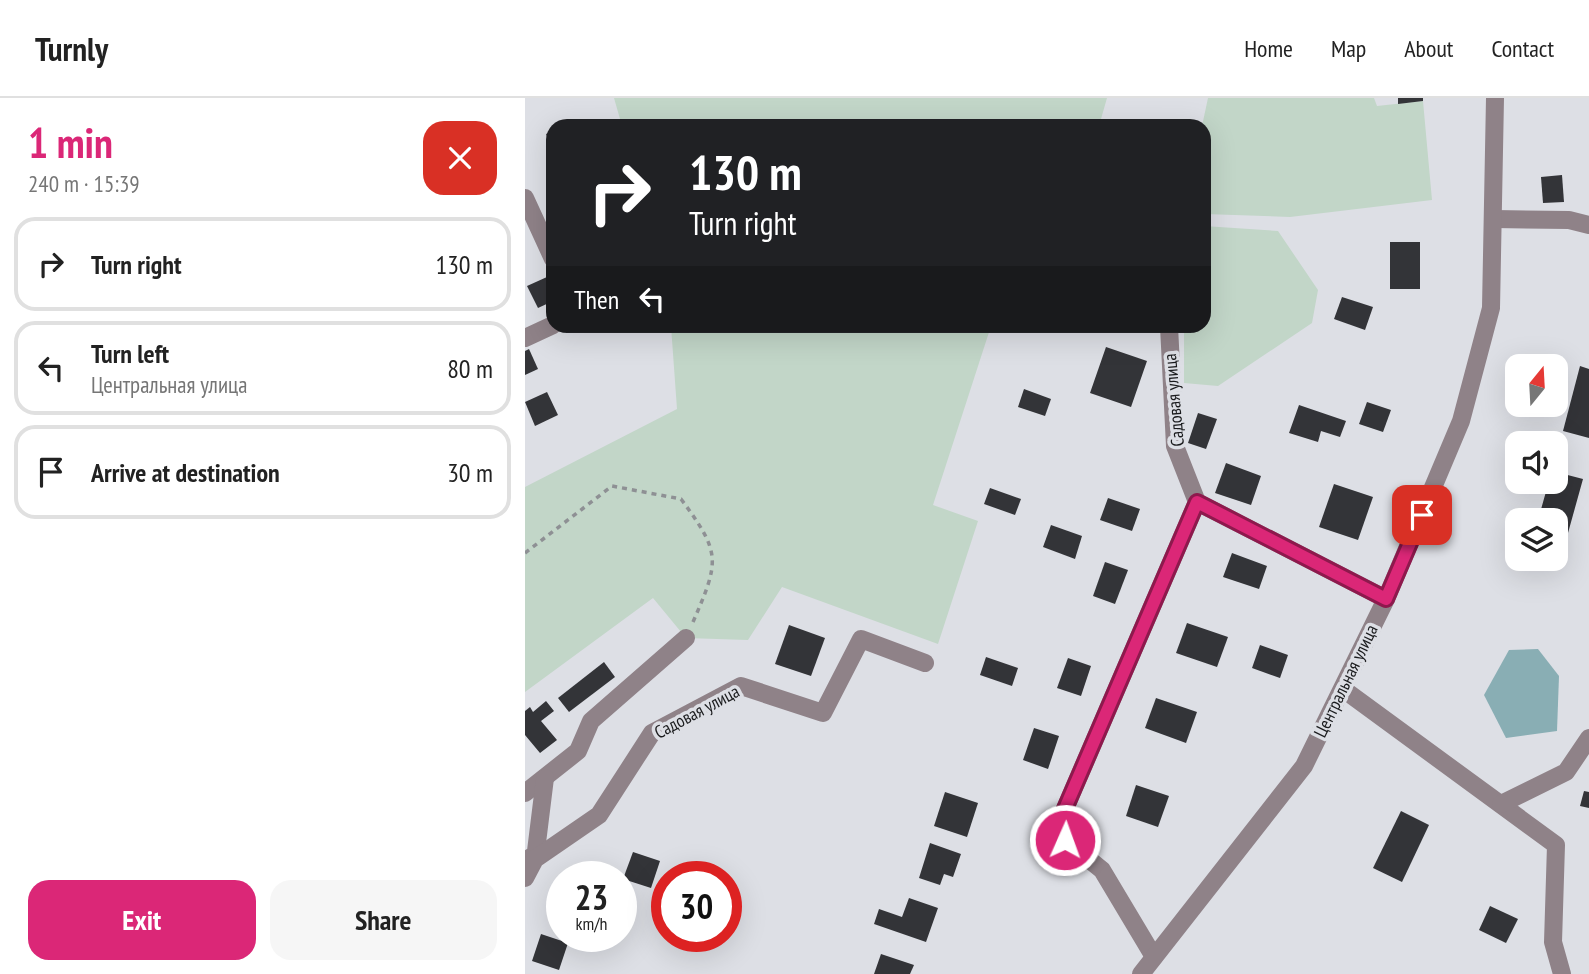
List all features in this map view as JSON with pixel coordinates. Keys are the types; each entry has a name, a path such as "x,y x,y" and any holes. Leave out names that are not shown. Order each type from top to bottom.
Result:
{"street":[{"name":"Центральная улица","path":"1141,974 1304,766 1386,599 1461,421 1491,308 1495,98"},
{"path":"525,198 546,244"},
{"path":"1494,219 1569,220 1589,225"},
{"path":"525,338 546,328"},
{"name":"Садовая улица","path":"1169,333 1175,446 1197,502"},
{"path":"1154,957 1102,870 1065,840 1061,818 1197,502 1386,599"},
{"path":"525,793 578,751 591,721 686,638"},
{"name":"Садовая улица","path":"525,878 530,856 599,814 652,733 741,686 823,713 862,639 925,663"},
{"path":"1343,688 1556,845 1553,942 1562,974"},
{"path":"1501,804 1566,772 1589,738"},
{"path":"530,856 545,778"}],"path":[{"path":"525,553 613,486 681,499 709,537 713,576 686,638"}],"green space":[{"path":"614,98 1107,98 1101,119 620,119"},
{"path":"1208,98 1374,98 1377,106 1423,101 1432,200 1290,217 1211,214 1211,119 1204,119"},
{"path":"1211,226 1278,231 1318,290 1312,323 1218,386 1184,383 1184,333 1211,333"},
{"path":"672,333 989,333 933,505 978,521 938,644 782,587 748,640 686,638 653,598 525,692 525,487 677,409"}],"water":[{"path":"1538,649 1559,676 1557,731 1506,738 1484,695 1509,650"}],"building":[{"path":"1398,98 1423,98 1423,101 1398,104"},
{"path":"1562,175 1564,202 1543,203 1541,177"},
{"path":"1390,242 1420,242 1420,289 1390,289"},
{"path":"546,277 546,304 538,308 527,286"},
{"path":"1342,297 1373,307 1365,330 1334,319"},
{"path":"1106,347 1147,361 1131,407 1090,393"},
{"path":"529,349 538,369 525,375 525,351"},
{"path":"1580,366 1589,369 1589,438 1563,431"},
{"path":"1024,389 1051,399 1045,416 1018,407"},
{"path":"547,392 558,415 535,426 525,402"},
{"path":"1367,402 1391,410 1383,432 1359,424"},
{"path":"1299,405 1346,421 1340,437 1321,431 1318,442 1289,433"},
{"path":"1198,413 1217,419 1206,449 1188,443"},
{"path":"1226,463 1261,476 1251,505 1215,493"},
{"path":"1568,475 1583,479 1568,533 1568,508 1541,508 1545,494 1568,494"},
{"path":"1334,484 1373,497 1358,540 1319,527"},
{"path":"990,488 1021,499 1015,515 984,504"},
{"path":"1108,498 1140,509 1132,531 1100,520"},
{"path":"1051,525 1082,536 1075,559 1043,547"},
{"path":"1232,553 1267,566 1259,589 1223,577"},
{"path":"1105,562 1128,570 1115,604 1093,596"},
{"path":"1187,623 1228,637 1217,667 1176,653"},
{"path":"789,625 825,638 811,676 775,664"},
{"path":"1260,645 1288,655 1280,678 1252,668"},
{"path":"986,657 1018,668 1012,686 980,675"},
{"path":"1068,658 1091,666 1081,696 1057,688"},
{"path":"604,662 615,677 569,712 558,698"},
{"path":"1156,698 1197,712 1186,743 1145,728"},
{"path":"546,701 554,711 541,721 557,740 540,753 525,735 525,711 530,707 533,712"},
{"path":"1034,728 1059,736 1048,769 1023,760"},
{"path":"1136,785 1169,796 1158,827 1126,816"},
{"path":"1584,791 1589,792 1589,808 1580,806"},
{"path":"945,792 978,803 967,837 934,826"},
{"path":"1401,811 1429,825 1402,882 1373,868"},
{"path":"930,843 961,854 953,877 944,874 940,885 919,878"},
{"path":"633,852 660,861 651,861 651,888 637,884 637,861 630,861"},
{"path":"909,898 938,908 926,942 874,924 879,909 902,917"},
{"path":"1490,906 1518,919 1506,943 1479,930"},
{"path":"541,934 546,936 546,952 565,952 559,970 532,961"},
{"path":"881,954 914,965 910,974 874,974"}],"route":[{"path":"1065,840 1061,818 1197,502 1386,599 1422,515"}]}
